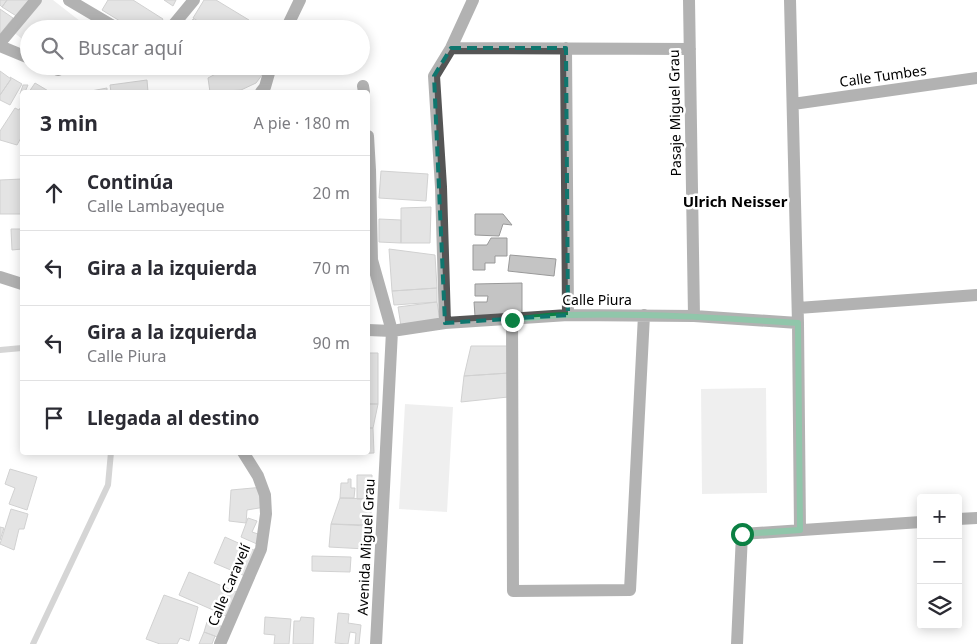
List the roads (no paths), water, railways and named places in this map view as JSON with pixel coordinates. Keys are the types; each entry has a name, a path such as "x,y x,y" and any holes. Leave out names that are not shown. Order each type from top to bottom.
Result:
{"street":[{"path":"20,54 0,44 36,0"},
{"path":"69,0 103,20"},
{"path":"177,20 194,0"},
{"path":"290,20 300,0"},
{"path":"446,323 441,187 434,76 451,48 474,0"},
{"name":"Pasaje Miguel Grau","path":"689,0 694,316"},
{"path":"790,0 798,308 800,530"},
{"path":"451,48 690,49"},
{"path":"566,48 568,315"},
{"path":"263,90 268,75"},
{"name":"Calle Tumbes","path":"793,104 977,78"},
{"name":"Avenida Miguel Grau","path":"370,170 370,239 372,260 392,331 376,644"},
{"path":"0,277 20,283"},
{"path":"798,308 977,295"},
{"name":"Calle Piura","path":"370,330 392,331 446,323 568,315 694,316 798,323"},
{"path":"512,320 513,591 630,590 644,315"},
{"name":"Calle Caravelí","path":"220,644 262,549 266,514 265,495 258,476 245,455"},
{"path":"962,519 977,518"},
{"path":"737,644 742,534 917,522"}],"waterway":[{"path":"0,350 20,348"},
{"path":"33,644 108,485 111,455"}],"district":[{"name":"Ulrich Neisser","path":"735,202"}]}
